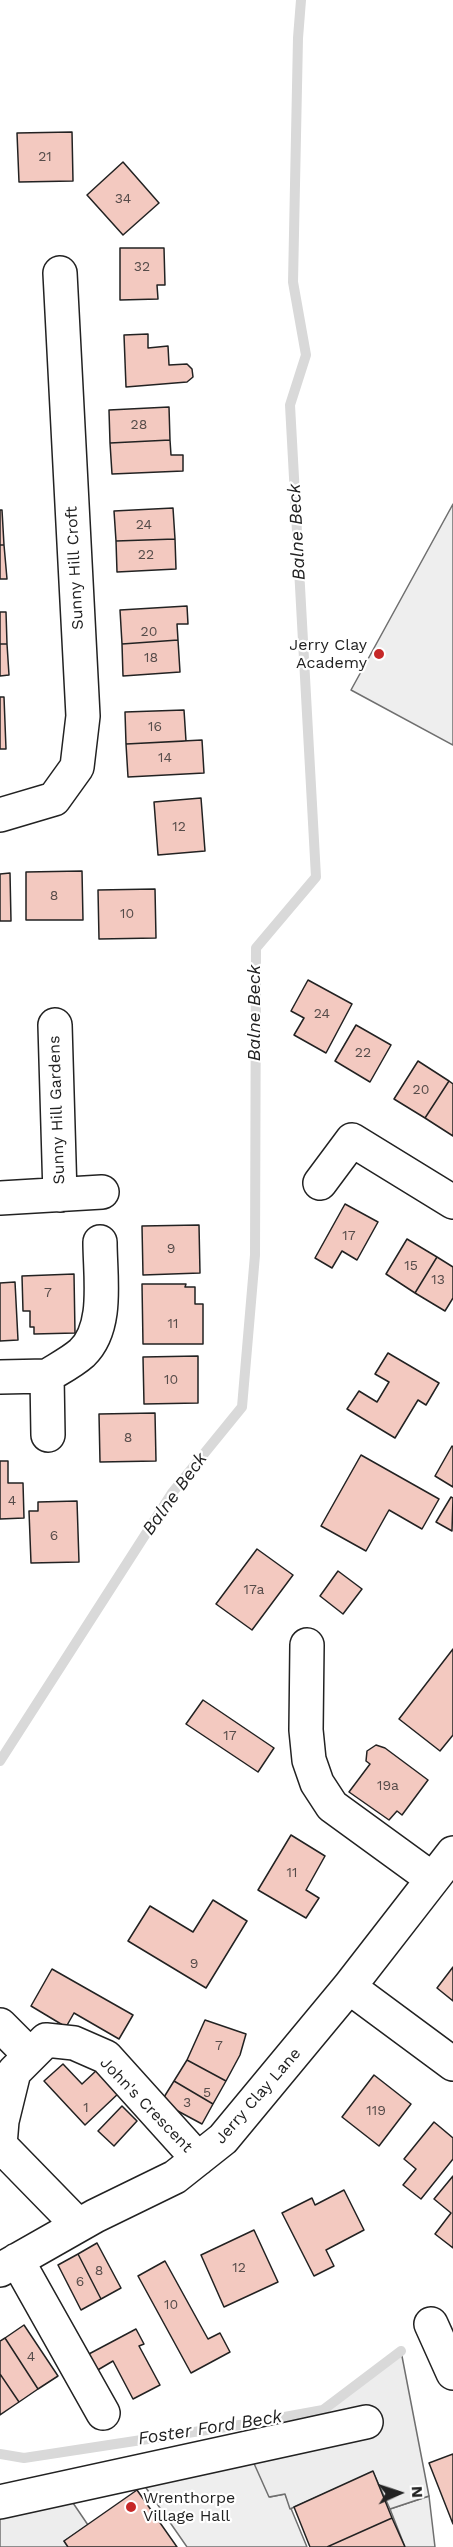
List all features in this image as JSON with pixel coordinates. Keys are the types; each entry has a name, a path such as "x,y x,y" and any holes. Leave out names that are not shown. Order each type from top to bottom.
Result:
{"street":[{"name":"Sunny Hill Croft","path":"0,815 54,799 77,767 83,716 60,273"},
{"name":"Sunny Hill Gardens","path":"55,1025 60,1195"},
{"path":"320,1183 352,1140 453,1202"},
{"name":"Sunny Hill Gardens","path":"0,1198 102,1192"},
{"path":"0,1377 47,1376 81,1354 94,1338 99,1318 100,1242"},
{"path":"47,1376 48,1435"},
{"path":"307,1645 306,1730 309,1760 317,1783 332,1806 431,1878"},
{"name":"Jerry Clay Lane","path":"8,2265 78,2226 175,2177 223,2139 349,1987 431,1878 453,1853"},
{"path":"349,1987 453,2064"},
{"path":"0,2025 30,2055"},
{"name":"John's Crescent","path":"78,2226 0,2145 2,2121 14,2072 46,2040 74,2043 106,2057 198,2159"},
{"path":"8,2265 103,2413"},
{"path":"431,2324 451,2364"},
{"path":"0,2502 366,2422"}],"shaded area":[{"path":"453,504 453,745 351,690"},
{"path":"401,2351 429,2496 390,2509 373,2472 290,2509 285,2494 269,2497 252,2459 246,2424 323,2410"},
{"path":"250,2448 270,2497 285,2494 307,2547 187,2547 135,2472"},
{"path":"429,2496 435,2547 405,2547 390,2509"},
{"path":"71,2500 88,2525 64,2541 68,2547 0,2547 0,2514"}],"building":[{"path":"72,132 73,181 19,182 17,133"},
{"path":"123,162 159,203 123,235 87,195"},
{"path":"120,248 164,248 165,285 157,285 158,299 120,300"},
{"path":"148,334 148,348 168,346 169,365 187,364 192,369 193,377 187,382 126,387 124,335"},
{"path":"169,407 170,440 110,443 109,410"},
{"path":"170,440 171,455 183,455 183,471 112,474 110,443"},
{"path":"173,508 175,539 116,541 114,511"},
{"path":"0,510 2,510 4,545 0,545"},
{"path":"175,539 176,569 117,572 116,541"},
{"path":"0,545 4,545 7,579 0,579"},
{"path":"187,606 188,624 177,624 178,640 122,644 120,610"},
{"path":"0,612 6,612 7,644 0,644"},
{"path":"178,640 180,672 123,676 122,644"},
{"path":"0,644 7,644 9,675 0,676"},
{"path":"0,697 4,697 6,749 0,749"},
{"path":"184,710 186,741 126,744 125,712"},
{"path":"202,740 204,773 128,777 126,744"},
{"path":"201,798 205,851 158,855 154,802"},
{"path":"82,871 83,920 26,920 26,872"},
{"path":"10,873 11,921 0,921 0,874"},
{"path":"155,889 156,938 99,939 98,890"},
{"path":"308,980 352,1004 326,1053 294,1035 304,1018 291,1011"},
{"path":"356,1025 391,1045 370,1082 335,1061"},
{"path":"418,1061 449,1081 425,1118 394,1099"},
{"path":"449,1081 453,1084 453,1136 425,1118"},
{"path":"345,1204 378,1222 357,1260 342,1251 332,1268 315,1258"},
{"path":"199,1225 200,1273 143,1275 142,1226"},
{"path":"407,1239 437,1257 415,1293 386,1274"},
{"path":"437,1257 453,1267 453,1298 445,1311 415,1293"},
{"path":"74,1274 75,1333 34,1334 34,1327 30,1327 30,1311 23,1311 22,1276"},
{"path":"15,1282 18,1340 0,1341 0,1283"},
{"path":"142,1284 186,1284 185,1287 195,1287 195,1304 203,1304 203,1344 143,1344"},
{"path":"388,1353 439,1383 426,1405 418,1400 395,1438 347,1409 359,1391 377,1402 389,1382 375,1374"},
{"path":"198,1356 198,1403 144,1404 143,1357"},
{"path":"155,1413 156,1461 100,1462 99,1414"},
{"path":"453,1447 453,1487 435,1476"},
{"path":"361,1455 439,1499 422,1529 389,1510 366,1551 321,1526"},
{"path":"0,1461 8,1461 8,1483 23,1483 24,1518 0,1519"},
{"path":"451,1497 453,1498 452,1531 436,1522"},
{"path":"77,1501 79,1562 31,1563 29,1511 38,1511 38,1502"},
{"path":"257,1549 293,1575 252,1630 216,1604"},
{"path":"338,1571 362,1589 343,1614 320,1596"},
{"path":"453,1649 453,1735 440,1751 399,1719"},
{"path":"203,1700 274,1748 258,1772 186,1724"},
{"path":"376,1745 385,1748 428,1780 402,1815 397,1811 389,1820 349,1792 370,1764 366,1761 367,1751"},
{"path":"291,1835 325,1856 306,1890 319,1898 306,1918 258,1890"},
{"path":"213,1900 247,1921 206,1988 128,1941 150,1906 193,1932"},
{"path":"453,1967 453,2001 437,1988"},
{"path":"52,1969 133,2015 119,2039 74,2013 66,2027 31,2006"},
{"path":"205,2020 246,2034 240,2055 226,2081 187,2060"},
{"path":"187,2060 226,2081 213,2104 174,2081"},
{"path":"63,2064 82,2084 98,2069 120,2092 85,2125 44,2081"},
{"path":"374,2075 411,2104 379,2146 342,2117"},
{"path":"174,2081 213,2104 202,2124 161,2102"},
{"path":"122,2106 137,2121 114,2146 98,2131"},
{"path":"434,2122 453,2138 453,2159 421,2199 403,2185 416,2169 404,2159"},
{"path":"453,2176 453,2248 435,2234 451,2213 434,2199"},
{"path":"344,2190 364,2230 326,2250 334,2266 314,2276 282,2213 312,2198 315,2205"},
{"path":"254,2230 278,2282 224,2307 201,2255"},
{"path":"97,2243 121,2288 101,2299 78,2254"},
{"path":"78,2254 101,2299 81,2310 58,2265"},
{"path":"165,2261 208,2339 220,2333 230,2352 191,2373 138,2276"},
{"path":"24,2325 58,2376 38,2389 5,2338"},
{"path":"136,2329 144,2344 139,2346 160,2385 133,2399 113,2361 96,2371 87,2355"},
{"path":"5,2338 38,2389 19,2402 0,2374 0,2341"},
{"path":"0,2374 19,2402 0,2415"},
{"path":"453,2454 453,2524 429,2463"},
{"path":"373,2471 392,2518 327,2547 310,2547 294,2507"},
{"name":"Wrenthorpe Village Hall","path":"137,2490 177,2547 68,2547 64,2541"},
{"path":"392,2518 405,2547 327,2547 374,2526"}],"waterway":[{"name":"Balne Beck","path":"0,1761 172,1493 242,1407 255,1255 256,948 316,877 290,405 306,355 293,282 298,38 301,0"},
{"name":"Foster Ford Beck","path":"0,2454 24,2458 323,2410 401,2351"}],"place":[{"name":"Jerry Clay Academy","path":"379,654"},
{"name":"Wrenthorpe Village Hall","path":"131,2507"}]}
